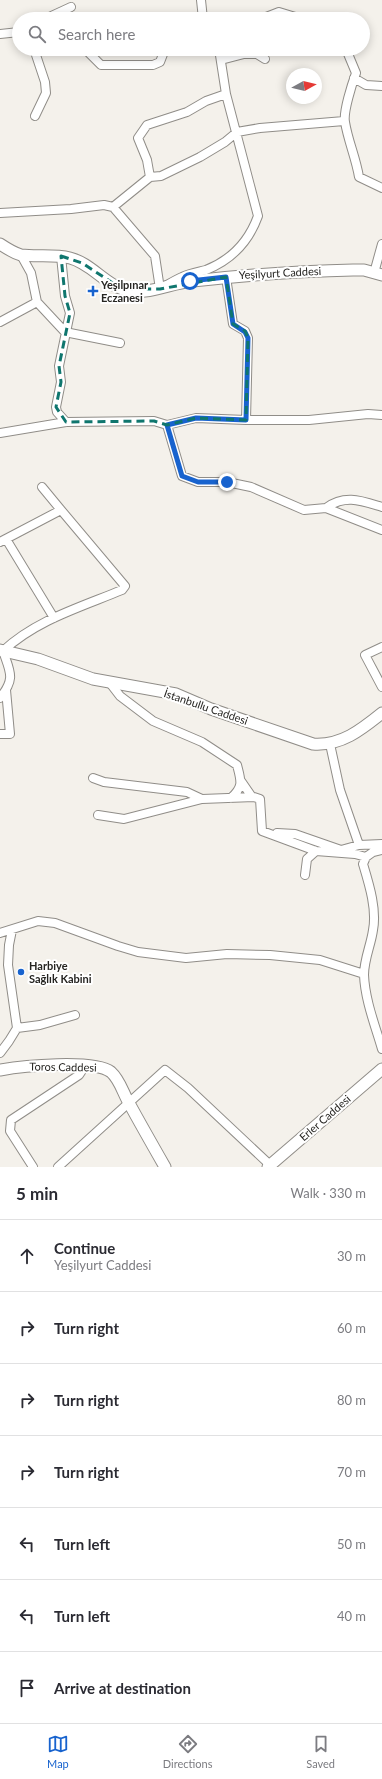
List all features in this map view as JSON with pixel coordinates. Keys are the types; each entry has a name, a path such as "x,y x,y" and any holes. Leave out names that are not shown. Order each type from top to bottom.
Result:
{"street":[{"path":"201,0 202,12"},
{"path":"64,12 71,7"},
{"path":"0,34 12,33"},
{"path":"35,116 46,93 45,82 36,56"},
{"path":"92,56 101,65 153,65 160,62 163,56"},
{"path":"0,213 71,209 104,205 113,207 154,256 160,289 182,276 206,269 232,256 243,244 254,227 258,216 226,94 220,56"},
{"path":"221,60 236,56"},
{"path":"261,56 266,59"},
{"path":"349,56 356,73 344,121 357,162 360,177 382,188"},
{"path":"354,78 366,85 382,86"},
{"path":"150,177 147,160 138,138 147,125 187,112 206,101 226,94"},
{"path":"113,207 150,177 161,176 200,157 225,142 237,132 260,128 344,121"},
{"name":"Yeşilyurt Caddesi","path":"0,244 21,254 61,256 82,262 110,283 122,289 138,291 160,289 190,281 271,273 364,270 378,274"},
{"path":"378,274 382,244"},
{"path":"21,254 31,273 37,302 66,332 120,343"},
{"path":"61,256 65,296 70,314 59,366 61,382 56,407 57,412 66,422"},
{"path":"226,277 233,324 245,332 248,338 246,420"},
{"path":"1,319 13,315 37,302"},
{"path":"0,433 66,422 154,422 167,425 196,418 309,420 368,414 382,415"},
{"path":"167,425 182,476 198,482 227,482 251,487 304,510 326,508 382,530"},
{"path":"0,698 6,690 12,676 2,650 23,634 54,618 122,590 125,586 42,486"},
{"path":"326,508 335,501 358,500 382,507"},
{"path":"54,618 3,541 61,510"},
{"path":"382,647 365,655 382,686"},
{"name":"İstanbullu Caddesi","path":"2,650 38,659 80,675 110,683 176,694 211,709 306,742 323,745 330,744 354,734 382,713"},
{"path":"110,683 120,696 153,721 202,742 236,764 241,781 252,797"},
{"path":"0,734 10,734 6,690"},
{"path":"330,744 340,790 359,844"},
{"path":"93,778 104,782 187,792 202,799"},
{"path":"231,798 239,791 241,781"},
{"path":"98,815 124,819 202,799 252,797 260,799 262,831 316,851 355,854 366,857"},
{"path":"270,833 295,834 341,850 359,844 382,844"},
{"path":"382,850 373,852 366,857 364,864 375,915 364,974 367,992 382,1049"},
{"path":"305,875 307,859 316,851"},
{"path":"0,933 12,930 21,925 38,921 55,923 138,952 186,958 227,954 270,955 320,960 364,974"},
{"path":"0,1053 9,1042 17,1028 8,965 9,945 12,930"},
{"path":"17,1028 40,1025 75,1015"},
{"name":"Toros Caddesi","path":"0,1070 32,1065 85,1066 102,1068 112,1073 116,1077 165,1167"},
{"path":"33,1167 10,1131 11,1120 79,1074 85,1066"},
{"name":"Erler Caddesi","path":"269,1166 382,1069"},
{"path":"58,1167 159,1074 166,1070 168,1070 269,1166"}],"highlighted area":[{"path":"61,256 82,263 122,289 160,289 226,277 233,324 245,331 248,338 246,420 196,418 167,425 154,421 66,422 56,407 61,382 59,366 70,313 65,296"}],"place":[{"name":"Yeşilpınar Eczanesi","path":"93,291"},
{"name":"Harbiye Sağlık Kabini","path":"21,972"}],"route":[{"path":"190,281 226,277 233,324 245,332 248,338 246,420 196,418 167,425 174,444 182,476 198,482 227,482"}]}
